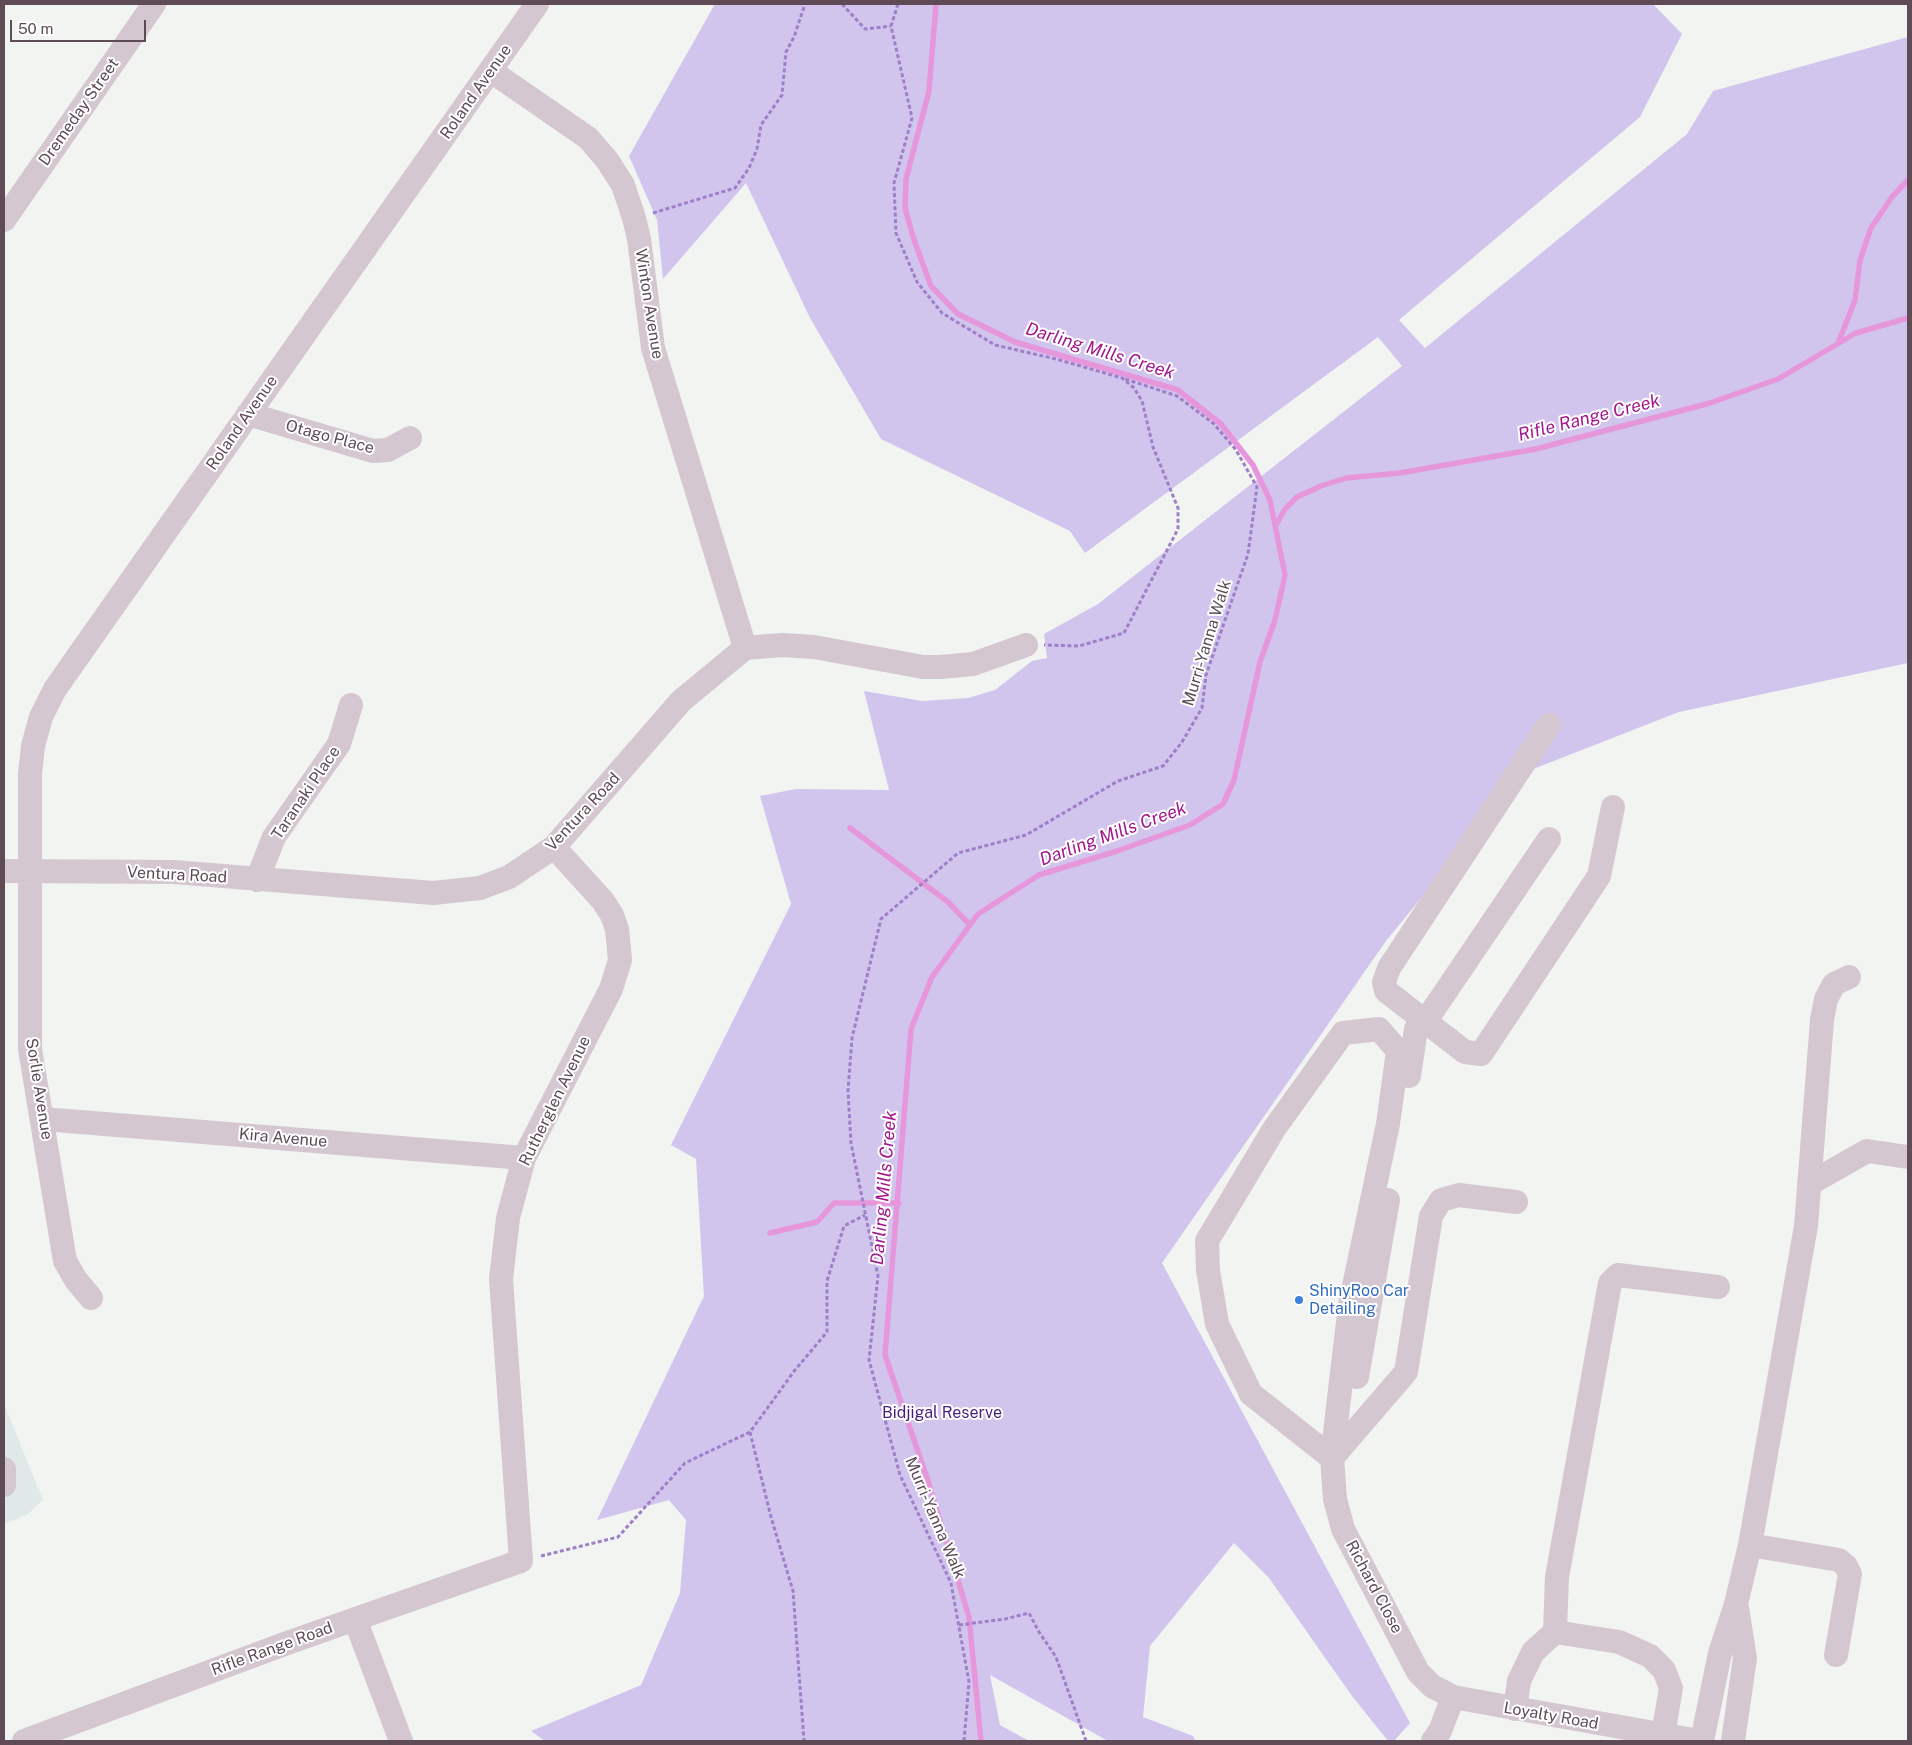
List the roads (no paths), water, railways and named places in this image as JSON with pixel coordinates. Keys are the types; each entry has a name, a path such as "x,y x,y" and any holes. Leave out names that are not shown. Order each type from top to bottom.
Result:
{"street":[{"name":"Dremeday Street","path":"4,220 154,4"},
{"name":"Roland Avenue","path":"30,871 30,774 33,746 44,710 55,688 537,4"},
{"name":"Winton Avenue","path":"491,71 588,138 616,173 623,185 634,218 642,262 653,348 746,648"},
{"name":"Otago Place","path":"248,414 373,451 388,450 410,438"},
{"path":"746,648 782,645 814,646 923,667 941,667 973,664 1026,645"},
{"name":"Ventura Road","path":"4,871 174,872 433,893 453,893 496,883 554,847 681,701 746,648"},
{"name":"Taranaki Place","path":"257,880 274,837 340,744 351,704"},
{"path":"1549,724 1386,973 1384,982 1386,991 1465,1052 1480,1054 1599,876 1613,807"},
{"path":"1340,1449 1416,1029 1549,839"},
{"name":"Rutherglen Avenue","path":"521,1560 501,1279 508,1218 524,1158 611,989 620,960 617,929 612,915 603,901 554,847"},
{"name":"Sorlie Avenue","path":"30,871 30,1042 66,1260 76,1280 91,1298"},
{"path":"1701,1741 1720,1653 1736,1604 1750,1546 1806,1226 1822,1020 1826,998 1834,984 1849,977"},
{"path":"1379,1029 1398,1051 1388,1124 1350,1305 1340,1449 1251,1394 1217,1324 1208,1270 1207,1241 1274,1129 1343,1033 1379,1029"},
{"name":"Kira Avenue","path":"43,1119 524,1158"},
{"path":"1809,1184 1867,1151 1908,1157"},
{"path":"1340,1449 1406,1372 1431,1216 1441,1200 1459,1195 1516,1202"},
{"path":"1515,1709 1519,1681 1533,1652 1556,1632 1557,1577 1610,1283 1618,1275 1718,1287"},
{"name":"Richard Close","path":"1340,1449 1336,1510 1343,1529 1418,1672 1432,1686 1452,1696"},
{"path":"4,1469 4,1486"},
{"path":"1750,1546 1839,1560 1846,1566 1850,1574 1836,1654"},
{"name":"Rifle Range Road","path":"24,1741 521,1560"},
{"path":"1733,1741 1745,1658 1736,1604"},
{"path":"355,1619 400,1741"},
{"path":"1556,1632 1619,1642 1650,1656 1664,1670 1671,1688 1663,1735"},
{"path":"1433,1741 1440,1731 1452,1696"},
{"name":"Loyalty Road","path":"1452,1696 1515,1709 1701,1741"}],"waterway":[{"name":"Darling Mills Creek","path":"936,4 929,91 906,179 905,208 913,237 931,286 958,314 1015,342 1178,390 1221,424 1253,465 1270,500 1285,575 1275,620 1260,662 1234,780 1223,804 1190,825 1117,851 1039,875 978,914 932,977 911,1029 885,1355 928,1481 969,1617 981,1741"},
{"path":"1839,341 1855,300 1860,260 1871,228 1892,197 1908,180"},
{"name":"Rifle Range Creek","path":"1276,525 1285,509 1297,497 1321,486 1346,478 1400,473 1536,449 1710,403 1778,379 1856,333 1908,318"},
{"path":"850,828 948,902 970,925"},
{"path":"770,1233 817,1222 834,1203 899,1203"}],"place":[{"name":"ShinyRoo Car Detailing","path":"1299,1300"}],"park label":[{"name":"Bidjigal Reserve","path":"942,1413"}]}
